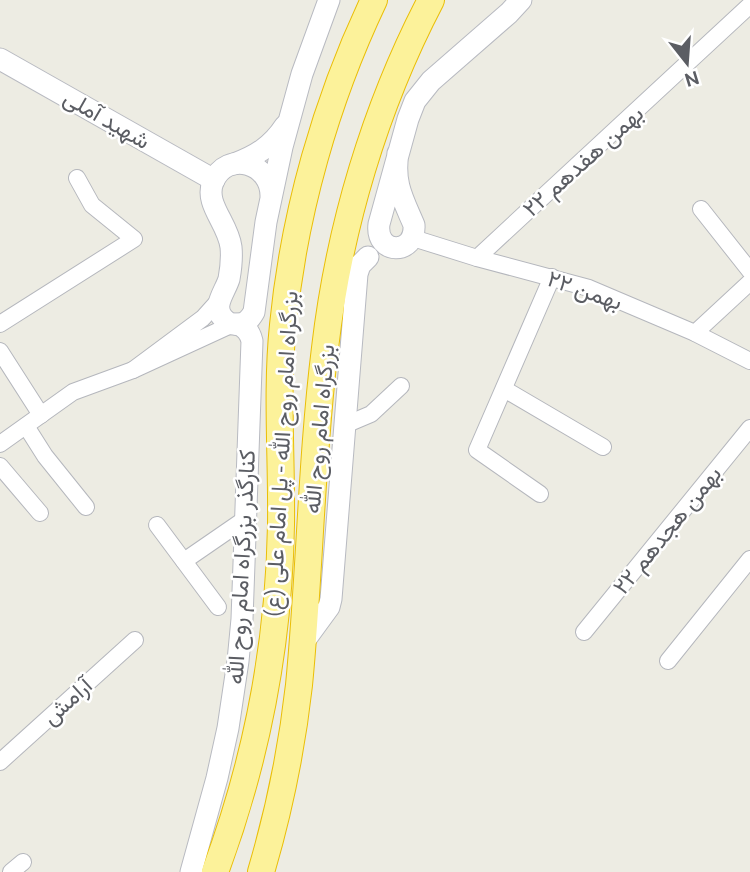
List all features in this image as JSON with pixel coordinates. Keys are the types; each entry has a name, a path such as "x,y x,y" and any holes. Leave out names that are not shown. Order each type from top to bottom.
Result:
{"highway":[{"name":"بزرگراه امام روح الله - پل امام علی (ع)","path":"215,872 249,761 271,644 280,535 281,353 292,261 308,187 327,121 349,58 374,0"},
{"name":"بزرگراه امام روح الله","path":"261,872 290,745 302,644 323,364 340,256 354,198 389,94 431,0"}],"main road":[{"path":"290,114 281,131 268,146 253,157 223,169 214,180 210,195 212,205 224,225 231,249 230,275 219,307 221,316 234,324 247,321 255,309 271,197 290,114 329,0"},
{"path":"404,243 387,245 382,242 378,231 410,113 422,91 520,3"},
{"name":"شهید آملی","path":"0,59 214,180"},
{"path":"331,304 344,278 358,264 380,251 404,243 415,230 398,186 398,153"},
{"path":"232,165 247,164 260,170 269,182 271,197"},
{"path":"302,644 329,607 331,598 357,274 360,265 368,257"},
{"name":"کنارگذر بزرگراه امام روح الله","path":"191,872 216,786 233,695 241,628 252,341 248,331 234,324"}],"street":[{"name":"۲۲ بهمن هفدهم","path":"477,258 750,5"},
{"path":"0,324 134,239 92,205 77,178"},
{"path":"701,209 750,271"},
{"name":"۲۲ بهمن","path":"404,243 477,258 589,288 695,333 750,361"},
{"path":"540,494 477,450 552,277"},
{"path":"695,333 750,282"},
{"path":"133,370 204,318 220,299"},
{"path":"0,444 74,392 133,370 234,324"},
{"path":"0,351 41,415"},
{"path":"345,425 371,414 401,386"},
{"path":"504,389 603,447"},
{"path":"26,426 86,507"},
{"name":"۲۲ بهمن هجدهم","path":"584,632 750,428"},
{"path":"0,466 40,513"},
{"path":"184,561 245,519"},
{"path":"157,525 218,607"},
{"path":"668,661 750,559"},
{"name":"آرامش","path":"1,758 135,640"}]}
